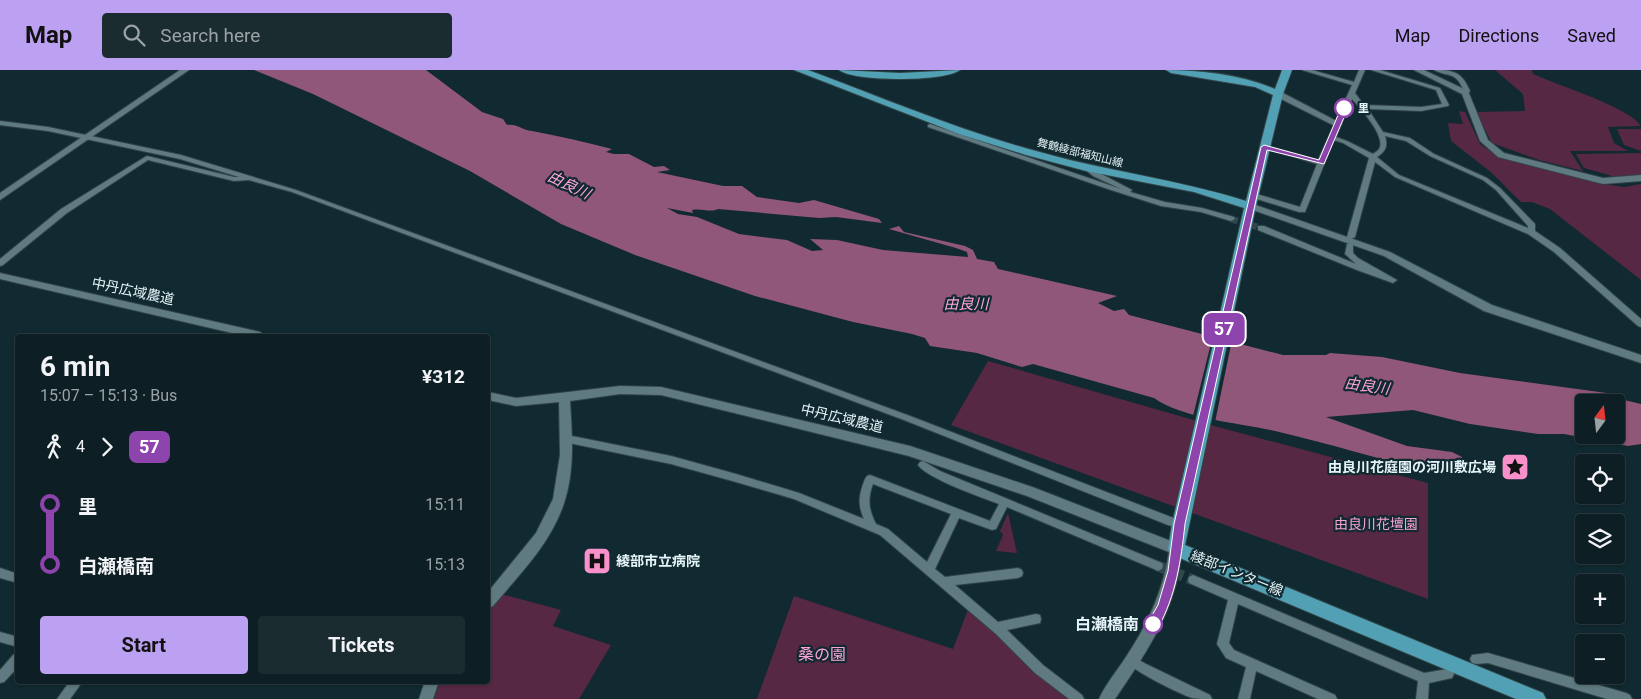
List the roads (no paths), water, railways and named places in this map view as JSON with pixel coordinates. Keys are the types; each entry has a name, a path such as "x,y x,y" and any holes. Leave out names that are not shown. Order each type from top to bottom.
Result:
{"main road":[{"name":"舞鶴綾部福知山線","path":"799,70 963,132 1086,168 1196,189 1250,206"},
{"path":"844,70 884,76 908,77 955,70"},
{"path":"1171,70 1257,85 1278,94"},
{"path":"1250,206 1278,94 1287,70"},
{"name":"綾部インター線","path":"1250,206 1245,235 1177,519 1176,549 1328,610 1537,699"}],"street":[{"path":"0,197 185,70"},
{"path":"1305,70 1355,84"},
{"path":"1260,197 1302,210 1362,70"},
{"path":"1363,107 1421,109 1446,105 1438,89 1374,70"},
{"path":"1418,70 1465,93"},
{"path":"1437,70 1451,72 1462,79 1467,91 1465,93 1484,142 1501,155 1603,181 1641,178"},
{"path":"1351,93 1380,133 1384,145 1382,150 1373,157 1351,237"},
{"path":"1278,94 1338,124"},
{"path":"0,122 48,129 181,157 253,178 373,219 1177,519"},
{"path":"930,126 1141,198 1231,219"},
{"path":"1380,133 1408,139 1432,155 1485,179 1498,189 1532,226 1531,232"},
{"path":"1332,138 1345,142 1373,157 1397,176 1531,232 1557,250 1641,324"},
{"path":"1264,147 1321,163"},
{"path":"0,263 64,211 147,158 234,179 253,178"},
{"path":"1086,168 1094,175 1111,180 1141,198"},
{"path":"1250,206 1387,254 1488,308 1641,360"},
{"path":"1261,228 1318,249 1356,268 1393,280 1355,260 1348,254 1350,246"},
{"name":"中丹広域農道","path":"0,276 251,334"},
{"name":"中丹広域農道","path":"490,396 516,402 620,390 661,391 888,445 1031,492 1176,549"},
{"path":"490,600 527,555 554,513 562,485 567,439 564,396"},
{"path":"567,439 670,460 736,478 796,496 884,532 996,627 1040,669 1078,699"},
{"path":"923,465 937,474 1004,503 1158,566"},
{"path":"873,528 863,508 863,494 870,479 992,526 1004,503"},
{"path":"929,570 957,512"},
{"path":"1106,699 1132,661 1164,606 1174,571 1176,549"},
{"path":"0,573 15,579"},
{"path":"943,582 1018,573"},
{"path":"1193,580 1424,678 1448,674"},
{"path":"1234,597 1223,644 1230,654 1331,699"},
{"path":"996,627 1036,619"},
{"path":"0,637 15,641"},
{"path":"1476,659 1488,658 1626,699"},
{"path":"0,678 15,661"},
{"path":"1132,661 1142,668 1206,699"},
{"path":"1244,699 1252,664"},
{"path":"1422,699 1424,678"},
{"path":"63,699 75,684"},
{"path":"426,699 431,684"}],"water":[{"name":"由良川","path":"254,70 426,70 482,112 503,119 507,125 612,149 606,152 629,154 654,167 664,166 670,170 657,172 723,186 742,186 757,197 799,203 814,200 879,219 882,223 836,217 819,218 718,209 712,211 692,210 693,213 667,208 678,214 697,217 739,234 787,240 812,251 823,250 810,239 837,240 883,250 968,257 967,252 956,248 889,229 899,226 904,232 965,246 973,250 977,259 994,262 998,269 1117,296 1098,303 1114,311 1124,309 1129,315 1283,355 1326,355 1330,353 1382,357 1460,373 1614,394 1575,394 1575,436 1538,434 1470,424 1413,410 1326,417 1407,446 1452,452 1462,457 1460,465 1431,464 1431,472 1275,431 1196,416 1166,405 1154,398 1033,364 1022,367 977,353 930,346 925,338 912,334 853,322 755,296 635,255 561,224 470,171 313,94"},
{"name":"由良川","path":"1625,400 1641,404 1641,444 1628,446 1617,444 1625,444"}],"tunnel":[{"path":"1231,219 1261,228"},
{"path":"1158,566 1193,580"}],"place":[{"name":"里","path":"1344,108"},
{"name":"由良川花庭園の河川敷広場","path":"1515,467"},
{"name":"綾部市立病院","path":"597,561"},
{"name":"白瀬橋南","path":"1153,624"}],"park label":[{"name":"由良川花壇園","path":"1376,524"},
{"name":"桑の園","path":"822,654"}]}
